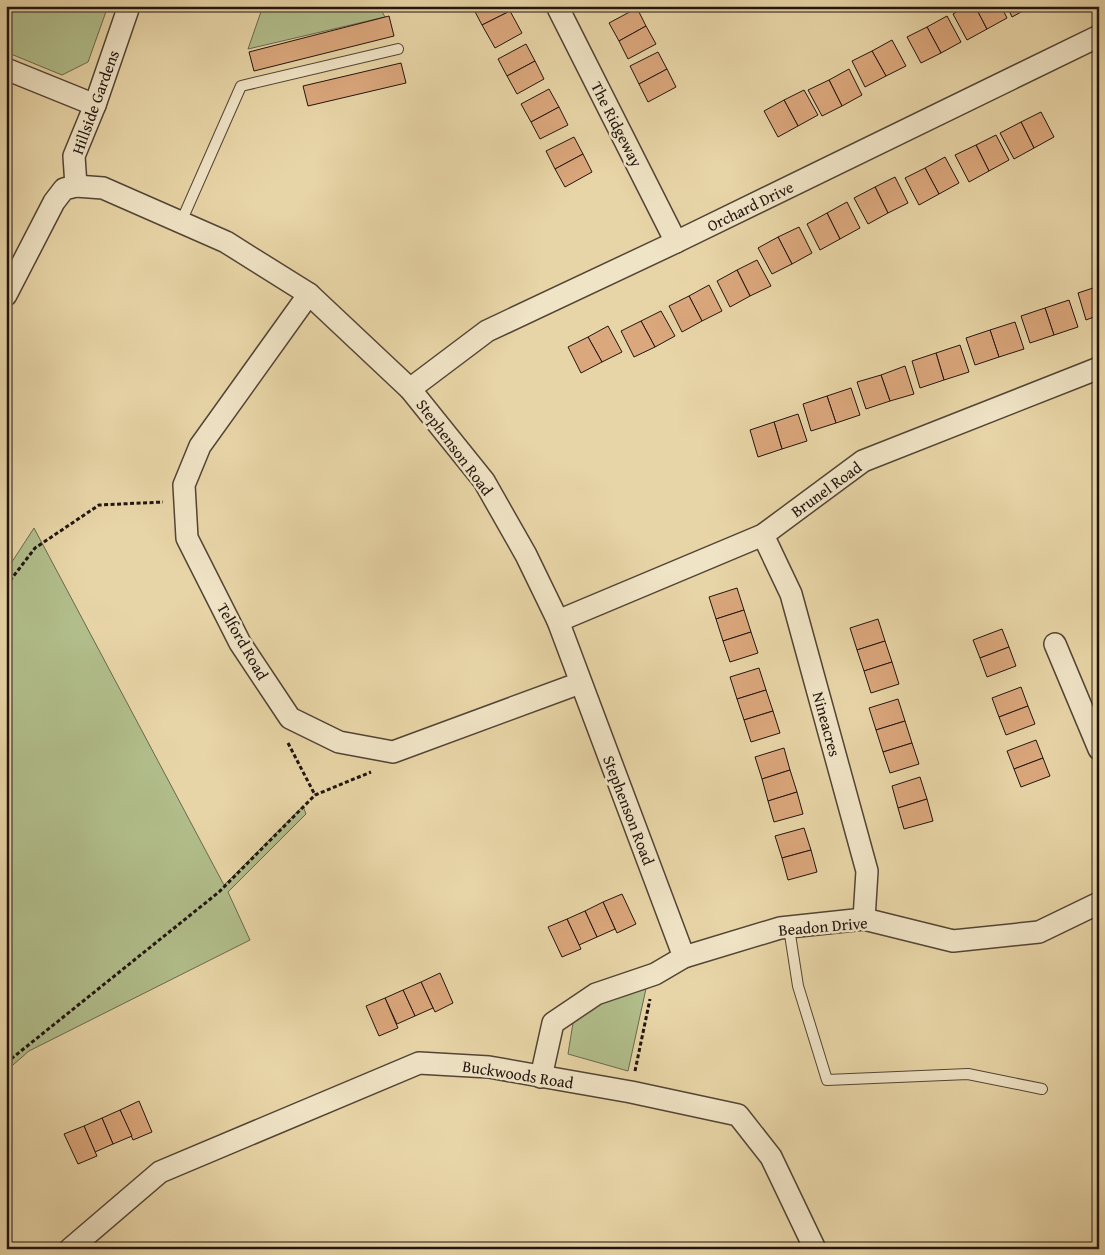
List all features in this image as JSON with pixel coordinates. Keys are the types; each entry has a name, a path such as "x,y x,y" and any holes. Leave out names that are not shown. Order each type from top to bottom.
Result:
{"street":[{"name":"Hillside Gardens","path":"76,186 74,156 95,105 129,6"},
{"name":"The Ridgeway","path":"557,6 676,242"},
{"name":"Orchard Drive","path":"410,388 487,331 676,242 1099,36"},
{"path":"6,69 95,105"},
{"path":"6,295 54,202 64,189 76,186"},
{"name":"Stephenson Road","path":"76,186 104,188 226,242 309,294 410,388 484,481 526,555 558,621 684,956"},
{"name":"Telford Road","path":"290,718 240,643 188,538 184,485 200,446 309,294"},
{"name":"Brunel Road","path":"558,621 763,535 862,461 1099,368"},
{"name":"Nineacres","path":"763,535 791,594 868,871 864,920"},
{"path":"1055,644 1099,749"},
{"path":"290,718 339,742 394,752 580,683"},
{"name":"Beadon Drive","path":"541,1077 553,1023 596,994 655,974 684,956 780,928 864,920 953,941 1039,932 1099,903"},
{"name":"Buckwoods Road","path":"70,1249 160,1172 420,1063 489,1067 631,1092 738,1115 771,1157 815,1249"}],"lane":[{"path":"181,222 241,86 398,49"},
{"path":"789,928 798,986 827,1080 968,1074 1042,1089"}],"path":[{"path":"6,586 35,548 99,504 184,502"},
{"path":"290,718 280,728 316,795"},
{"path":"6,1063 219,892 316,795 388,765 394,752"},
{"path":"631,1092 655,974"}],"green space":[{"path":"6,6 108,6 88,62 62,75 6,52"},
{"path":"263,6 379,6 385,17 248,49"},
{"path":"34,528 224,885 303,806 306,814 228,892 250,940 29,1051 6,1071 6,571"},
{"path":"647,984 628,1071 568,1054 573,1023 610,997"}],"building":[{"path":"472,6 507,6 510,11 482,25"},
{"path":"602,6 616,6 605,12"},
{"path":"967,6 975,6 987,29 967,40 953,14"},
{"path":"975,6 1001,6 1007,18 987,29"},
{"path":"1007,6 1032,6 1012,17"},
{"path":"637,8 646,26 619,41 609,23"},
{"path":"510,11 522,33 495,48 482,25"},
{"path":"389,16 394,36 254,71 249,52"},
{"path":"947,16 961,42 941,53 927,27"},
{"path":"646,26 656,44 628,59 619,41"},
{"path":"927,27 941,53 921,63 907,37"},
{"path":"892,40 906,66 886,76 872,51"},
{"path":"526,44 535,61 507,76 498,59"},
{"path":"872,51 886,76 865,87 852,61"},
{"path":"658,52 667,69 639,84 630,66"},
{"path":"535,61 544,79 517,94 507,76"},
{"path":"401,63 406,83 308,106 303,86"},
{"path":"667,69 676,87 648,102 639,84"},
{"path":"849,69 862,95 842,106 829,80"},
{"path":"829,80 842,106 822,116 808,90"},
{"path":"549,89 559,107 531,122 521,104"},
{"path":"804,90 818,115 798,126 784,100"},
{"path":"784,100 798,126 778,137 764,111"},
{"path":"559,107 568,125 540,139 531,122"},
{"path":"1041,112 1054,137 1034,148 1021,122"},
{"path":"1021,122 1034,148 1014,159 1000,133"},
{"path":"996,135 1009,160 989,171 976,145"},
{"path":"574,137 583,154 555,169 546,151"},
{"path":"976,145 989,171 969,182 955,155"},
{"path":"583,154 592,172 565,187 555,169"},
{"path":"945,157 959,183 939,194 925,168"},
{"path":"925,168 939,194 919,205 905,178"},
{"path":"895,177 908,203 888,213 875,187"},
{"path":"875,187 888,213 868,224 854,198"},
{"path":"847,202 860,228 840,239 827,213"},
{"path":"827,213 840,239 820,250 807,224"},
{"path":"799,227 812,253 792,264 778,237"},
{"path":"778,237 792,264 772,274 758,248"},
{"path":"757,260 771,286 750,296 737,270"},
{"path":"737,270 750,296 730,307 717,281"},
{"path":"709,285 722,311 702,321 689,296"},
{"path":"1099,286 1099,315 1086,320 1078,293"},
{"path":"689,296 702,321 682,332 669,306"},
{"path":"1069,300 1078,327 1054,335 1045,308"},
{"path":"1045,308 1054,335 1030,343 1021,316"},
{"path":"661,311 675,336 655,347 641,321"},
{"path":"641,321 655,347 634,357 621,331"},
{"path":"1015,322 1024,349 999,357 990,330"},
{"path":"608,326 622,352 602,362 588,337"},
{"path":"990,330 999,357 975,365 966,338"},
{"path":"588,337 602,362 581,373 568,347"},
{"path":"960,345 969,372 944,380 936,353"},
{"path":"936,353 944,380 920,388 912,361"},
{"path":"905,366 914,394 890,401 881,375"},
{"path":"881,375 890,401 866,409 857,382"},
{"path":"851,388 860,415 836,423 827,396"},
{"path":"827,396 836,423 811,431 803,404"},
{"path":"798,414 807,441 782,449 774,422"},
{"path":"774,422 782,449 758,457 750,430"},
{"path":"737,588 744,610 716,619 709,597"},
{"path":"744,610 751,632 723,641 716,619"},
{"path":"878,619 885,641 857,650 850,628"},
{"path":"1002,629 1009,647 980,658 973,640"},
{"path":"751,632 758,653 730,662 723,641"},
{"path":"885,641 892,662 864,671 857,650"},
{"path":"1009,647 1016,666 987,677 980,658"},
{"path":"892,662 899,684 871,693 864,671"},
{"path":"759,668 766,690 737,699 730,677"},
{"path":"1021,687 1028,706 999,717 992,698"},
{"path":"766,690 773,711 744,720 737,699"},
{"path":"898,699 905,721 876,730 869,708"},
{"path":"1028,706 1035,724 1006,735 999,717"},
{"path":"773,711 780,733 751,742 744,720"},
{"path":"905,721 912,743 883,752 876,730"},
{"path":"1036,740 1043,758 1014,769 1007,751"},
{"path":"912,743 919,764 890,773 883,752"},
{"path":"784,748 790,770 762,779 755,757"},
{"path":"1043,758 1050,776 1021,787 1014,769"},
{"path":"790,770 797,792 768,801 762,779"},
{"path":"920,777 927,799 898,808 892,786"},
{"path":"797,792 803,814 774,822 768,801"},
{"path":"927,799 933,821 904,829 898,808"},
{"path":"804,828 811,850 782,858 775,836"},
{"path":"811,850 817,872 788,880 782,858"},
{"path":"622,894 636,924 617,933 603,902"},
{"path":"603,902 615,929 597,937 585,911"},
{"path":"585,911 597,937 579,945 567,919"},
{"path":"567,919 581,949 562,957 548,927"},
{"path":"440,973 453,1003 435,1012 421,982"},
{"path":"421,982 433,1008 415,1016 403,990"},
{"path":"403,990 415,1016 397,1024 385,998"},
{"path":"385,998 398,1028 379,1036 366,1006"},
{"path":"139,1101 152,1132 133,1140 120,1110"},
{"path":"120,1110 132,1136 113,1144 102,1118"},
{"path":"102,1118 113,1144 95,1152 84,1126"},
{"path":"84,1126 97,1156 78,1164 64,1134"}]}
